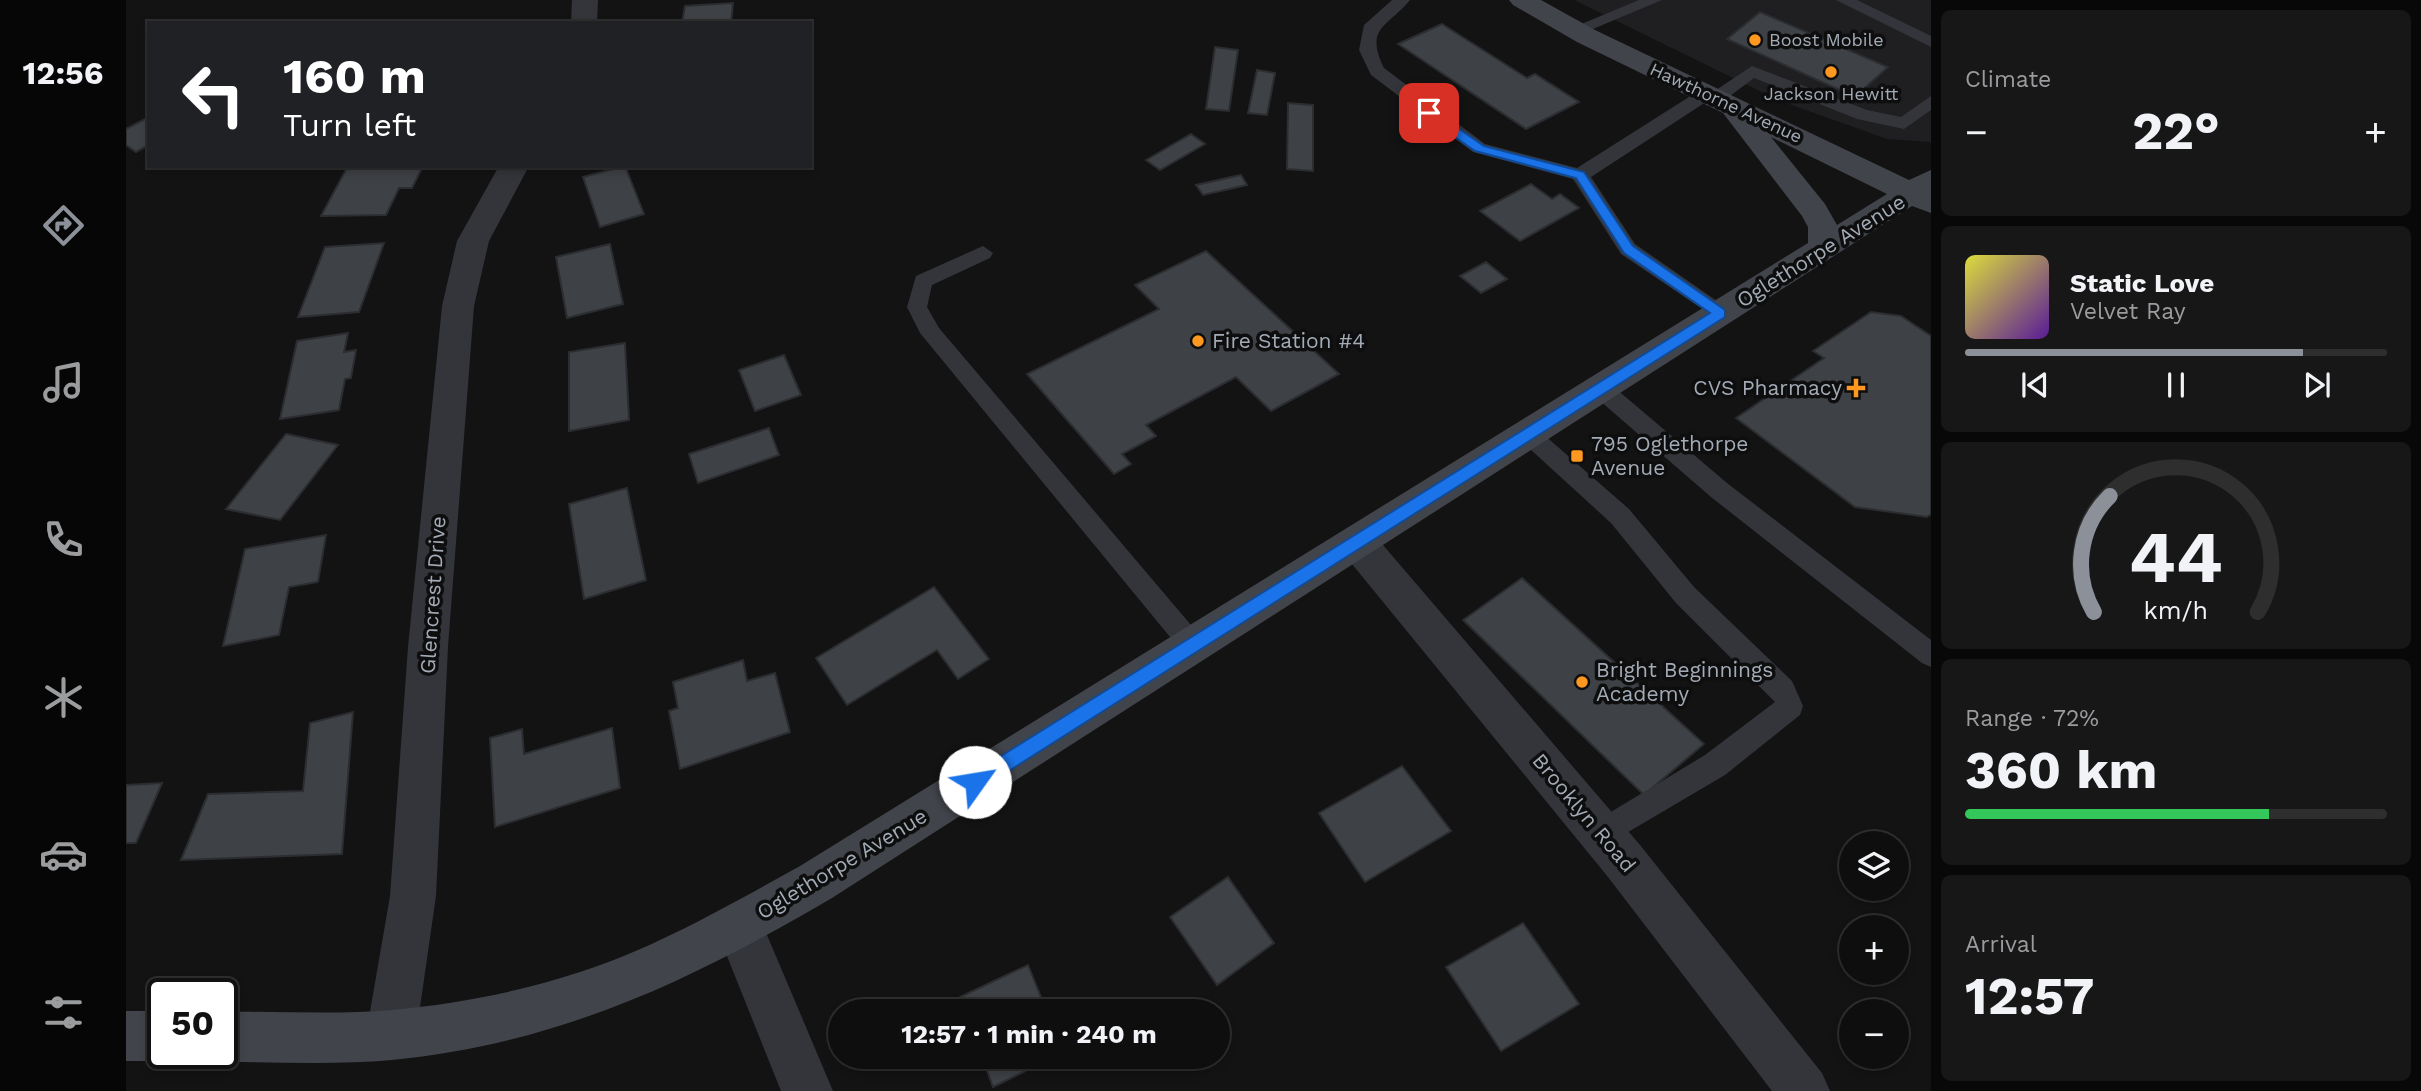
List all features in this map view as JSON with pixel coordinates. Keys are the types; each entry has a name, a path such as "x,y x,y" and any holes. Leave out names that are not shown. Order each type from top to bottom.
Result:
{"main road":[{"name":"Hawthorne Avenue","path":"1522,0 1575,30 1718,99 1925,192"},
{"path":"1718,99 1814,211 1823,227 1824,248"},
{"name":"Oglethorpe Avenue","path":"238,1037 391,1034 506,1018 580,998 650,969 739,926 816,882 1824,248 1925,192"},
{"path":"126,1036 147,1036"}],"street":[{"path":"584,21 585,0"},
{"name":"Glencrest Drive","path":"391,1034 413,896 428,648 458,306 473,241 513,168"},
{"name":"Brooklyn Road","path":"1357,542 1601,834 1804,1091"},
{"path":"739,926 807,1091"}],"lane":[{"path":"1402,0 1372,25 1367,50 1377,71 1393,86 1479,148 1580,175 1628,249 1720,313"},
{"path":"1575,30 1654,0"},
{"path":"1844,0 1927,35"},
{"path":"1580,175 1718,99 1752,71 1863,115 1904,123 1931,101"},
{"path":"983,253 923,281 917,307 931,333 1193,646"},
{"path":"1600,388 1719,490 1931,654"},
{"path":"1527,433 1620,516 1685,595 1783,690 1790,706 1715,765 1601,834"}],"shaded area":[{"path":"1574,0 1931,0 1931,142 1887,139 1778,100"}],"building":[{"path":"733,3 731,21 682,21 685,6"},
{"path":"1760,12 1888,67 1855,97 1727,39"},
{"path":"1442,24 1527,78 1535,74 1579,102 1526,129 1398,44"},
{"path":"1215,47 1238,50 1229,111 1206,109"},
{"path":"1257,70 1275,73 1267,115 1248,113"},
{"path":"1288,103 1313,105 1313,171 1287,169"},
{"path":"147,118 147,146 136,152 126,145 126,129"},
{"path":"1191,134 1205,144 1160,170 1146,160"},
{"path":"347,168 422,168 412,188 399,188 386,215 321,216"},
{"path":"626,168 644,214 600,227 583,177"},
{"path":"1241,175 1247,185 1203,195 1196,185"},
{"path":"1531,184 1552,199 1560,194 1579,208 1520,241 1480,211"},
{"path":"384,243 359,312 298,317 325,247"},
{"path":"610,244 623,304 567,318 556,257"},
{"name":"Fire Station #4","path":"1206,251 1339,374 1271,411 1236,377 1146,425 1156,436 1122,454 1131,464 1114,474 1027,374 1159,309 1135,285"},
{"path":"1486,262 1507,279 1481,293 1460,276"},
{"name":"CVS Pharmacy","path":"1871,312 1901,316 1931,336 1931,514 1927,517 1855,507 1736,418 1824,358 1813,351"},
{"path":"348,333 344,352 356,350 351,378 345,379 339,410 280,419 297,341"},
{"path":"625,343 629,420 569,431 569,352"},
{"path":"784,355 801,395 755,411 739,370"},
{"path":"769,428 779,455 698,483 689,454"},
{"path":"286,434 338,445 280,520 226,509"},
{"path":"627,488 646,580 584,599 569,504"},
{"path":"326,535 318,582 289,587 279,635 223,646 245,549"},
{"name":"Bright Beginnings Academy","path":"1522,578 1704,744 1644,795 1463,620"},
{"path":"934,587 989,659 958,679 937,650 847,705 816,658"},
{"path":"743,660 747,681 775,673 790,732 680,769 669,711 678,708 673,682"},
{"path":"353,712 342,854 181,860 208,794 303,791 310,723"},
{"path":"612,728 620,788 495,827 490,738 522,729 524,754"},
{"path":"1402,766 1451,831 1365,882 1319,813"},
{"path":"162,783 136,843 126,843 126,785"},
{"path":"1228,877 1274,943 1217,985 1170,917"},
{"path":"1523,923 1579,1004 1501,1051 1446,967"},
{"path":"1028,965 1042,999 961,999"},
{"path":"986,1069 1030,1069 993,1087"}],"place":[{"name":"Boost Mobile","path":"1755,40"},
{"name":"Jackson Hewitt","path":"1831,72"},
{"name":"Fire Station #4","path":"1198,341"},
{"name":"CVS Pharmacy","path":"1856,388"},
{"name":"795 Oglethorpe Avenue","path":"1577,456"},
{"name":"Bright Beginnings Academy","path":"1582,682"}],"route":[{"path":"975,782 1720,313 1648,266 1628,249 1580,175 1479,148 1429,113"}]}
